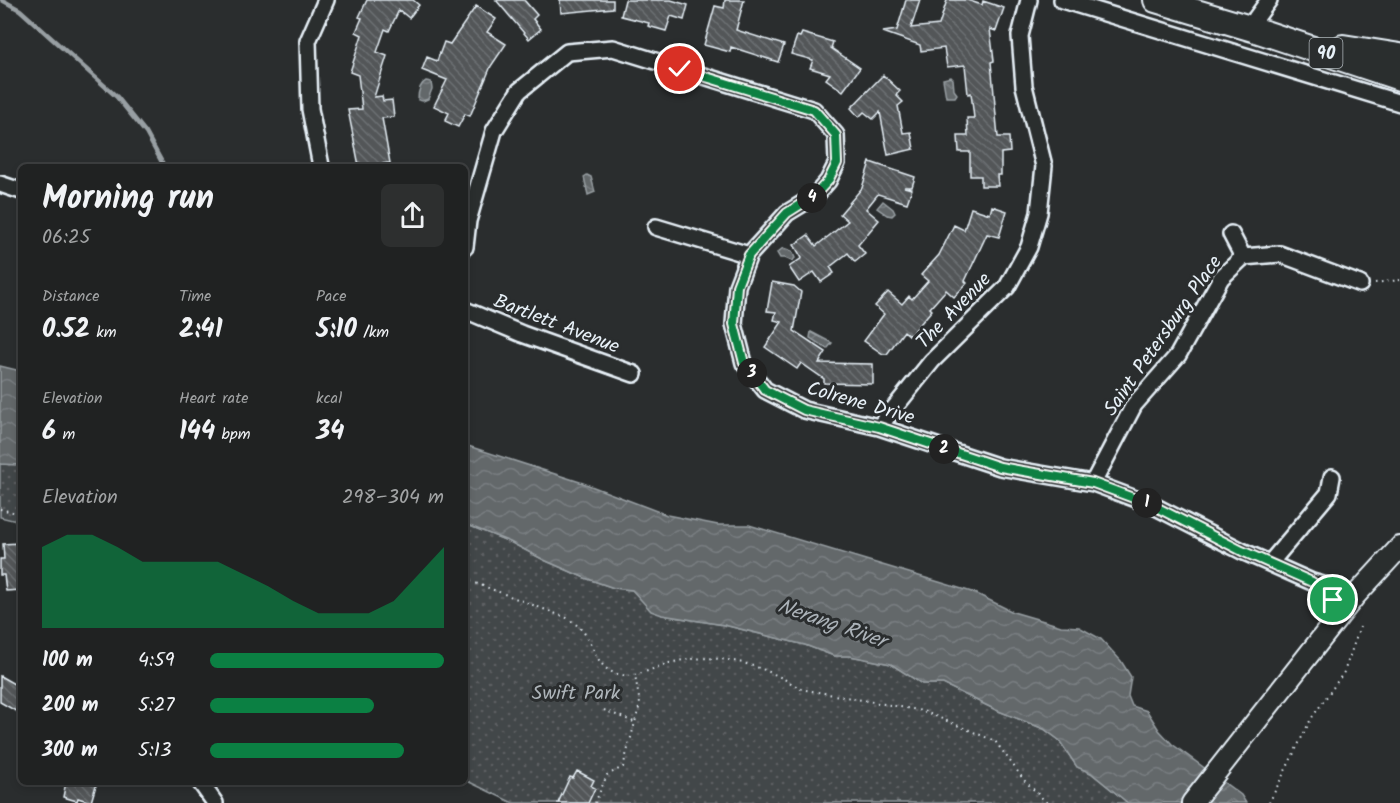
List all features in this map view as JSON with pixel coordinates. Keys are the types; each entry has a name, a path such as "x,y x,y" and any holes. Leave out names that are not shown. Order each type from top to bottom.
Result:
{"main road":[{"name":"90","path":"1156,0 1253,29 1400,78"},
{"name":"90","path":"1253,29 1328,45 1400,56"}],"street":[{"path":"321,164 310,109 308,41 326,0"},
{"name":"The Avenue","path":"879,427 932,361 1007,286 1029,248 1040,213 1044,166 1024,86 1020,36 1029,0"},
{"path":"1062,0 1400,103"},
{"path":"1253,29 1256,18 1269,0"},
{"name":"Colrene Drive","path":"468,221 494,130 519,91 567,52 613,48 814,110 836,135 837,163 828,181 814,196 787,213 749,255 737,286 734,324 744,363 765,390 804,410 879,427 1000,467 1093,483 1152,505 1350,602"},
{"path":"0,184 18,190"},
{"path":"656,226 749,255"},
{"path":"1231,234 1243,256"},
{"name":"Saint Petersburg Place","path":"1093,483 1134,405 1178,355 1221,278 1243,256 1280,254 1360,284"},
{"name":"Bartlett Avenue","path":"468,311 522,334 634,374"},
{"path":"1270,563 1329,493 1332,477"},
{"path":"1192,803 1350,602 1400,547"},
{"path":"202,785 215,803"}],"path":[{"path":"1360,284 1400,280"},
{"path":"0,509 18,513"},
{"path":"468,580 567,618 578,625 587,637 598,662 622,676 635,675 686,659 726,659 755,666 801,689 923,711 995,741 1024,780 1047,803"},
{"path":"1269,803 1311,719 1344,672 1360,627"},
{"path":"595,803 608,775 622,767 639,704 635,675"},
{"path":"604,710 634,722"}],"green space":[{"path":"0,464 18,465 18,521 0,517"},
{"name":"Swift Park","path":"468,525 510,542 585,578 614,588 632,590 662,615 724,625 805,645 834,656 850,656 891,664 922,684 943,684 996,710 1044,729 1059,740 1077,767 1091,773 1128,803 513,803 468,781"}],"water":[{"path":"951,77 957,94 955,97 946,97 943,79"},
{"path":"426,81 431,82 432,89 428,99 418,100 422,84"},
{"path":"587,175 591,177 595,192 588,195 584,177"},
{"path":"883,201 893,209 895,213 892,216 877,208"},
{"path":"783,248 792,251 795,258 792,261 780,258 777,253"},
{"path":"811,332 832,343 827,349 810,338"},
{"path":"0,366 18,370 18,465 0,464"},
{"name":"Nerang River","path":"468,446 583,483 667,515 718,525 749,525 975,593 1013,612 1061,626 1079,627 1101,639 1121,661 1131,677 1128,696 1132,706 1147,711 1159,730 1172,744 1241,795 1246,803 1128,803 1091,773 1077,767 1059,740 1044,729 996,710 943,684 922,684 891,664 850,656 834,656 805,645 724,625 662,615 651,611 632,590 614,588 585,578 510,542 468,525"}],"building":[{"path":"367,0 413,0 419,5 409,18 399,10 389,31 385,29 377,52 387,56 374,97 382,96 383,101 392,100 394,117 382,118 390,163 359,164 348,110 362,109 358,75 350,72 362,35 356,32 362,18 359,17"},
{"path":"496,0 524,0 537,15 533,19 541,29 529,39"},
{"path":"560,0 613,0 613,8 561,13"},
{"path":"625,0 671,0 688,5 684,20 671,16 666,31 648,26 649,23 621,16"},
{"path":"725,0 744,0 736,30 784,45 778,62 731,47 730,52 704,45 715,6 724,8"},
{"path":"906,0 920,0 911,28 939,25 947,0 967,0 982,5 983,1 1004,8 996,31 990,29 998,137 1009,137 1010,152 1001,153 1001,175 997,175 998,186 981,186 981,176 970,176 970,152 959,152 958,136 968,136 967,118 974,118 971,93 968,94 965,65 947,67 944,48 921,51 920,45 883,32 897,30"},
{"path":"476,6 496,19 487,32 506,44 491,66 470,116 465,114 458,127 445,121 449,113 434,106 447,80 422,70 427,57 437,61 444,42 450,44"},
{"path":"802,33 833,42 831,48 860,68 843,91 826,79 830,74 810,68 813,60 791,54 797,36 800,37"},
{"path":"883,75 900,91 896,95 903,102 898,106 903,133 911,132 914,149 888,155 880,112 873,119 864,112 859,117 851,108"},
{"path":"870,162 915,177 912,187 904,187 912,189 907,203 878,194 866,209 879,220 858,245 865,254 855,262 848,253 830,267 834,273 821,282 814,272 799,282 789,267 802,258 794,245 808,235 816,246 848,221 840,214 862,188"},
{"path":"992,206 1007,211 999,237 987,234 965,281 967,283 954,297 946,290 910,336 904,331 887,354 883,354 864,341 884,314 875,306 888,292 902,304 909,296 912,299 928,281 921,275 939,255 954,225 964,230 971,208 990,214"},
{"path":"772,282 794,286 801,292 794,331 826,352 819,363 873,364 873,384 824,383 824,379 801,363 797,369 765,347 782,322 774,320 776,312 767,311"},
{"path":"18,543 18,590 6,591 4,575 0,575 0,559 4,559 3,544"},
{"path":"0,676 18,686 18,712 0,702"},
{"path":"577,771 594,780 591,786 595,788 588,803 558,803 570,777 573,778"},
{"path":"65,785 96,785 91,802 63,797"}],"waterway":[{"path":"2,0 20,10 117,97 146,133 163,164"}],"route":[{"path":"680,69 814,110 836,135 837,163 828,181 814,196 787,213 749,255 737,286 734,324 744,363 765,390 804,410 879,427 1000,467 1093,483 1152,505 1242,551 1312,582 1333,600"}]}
